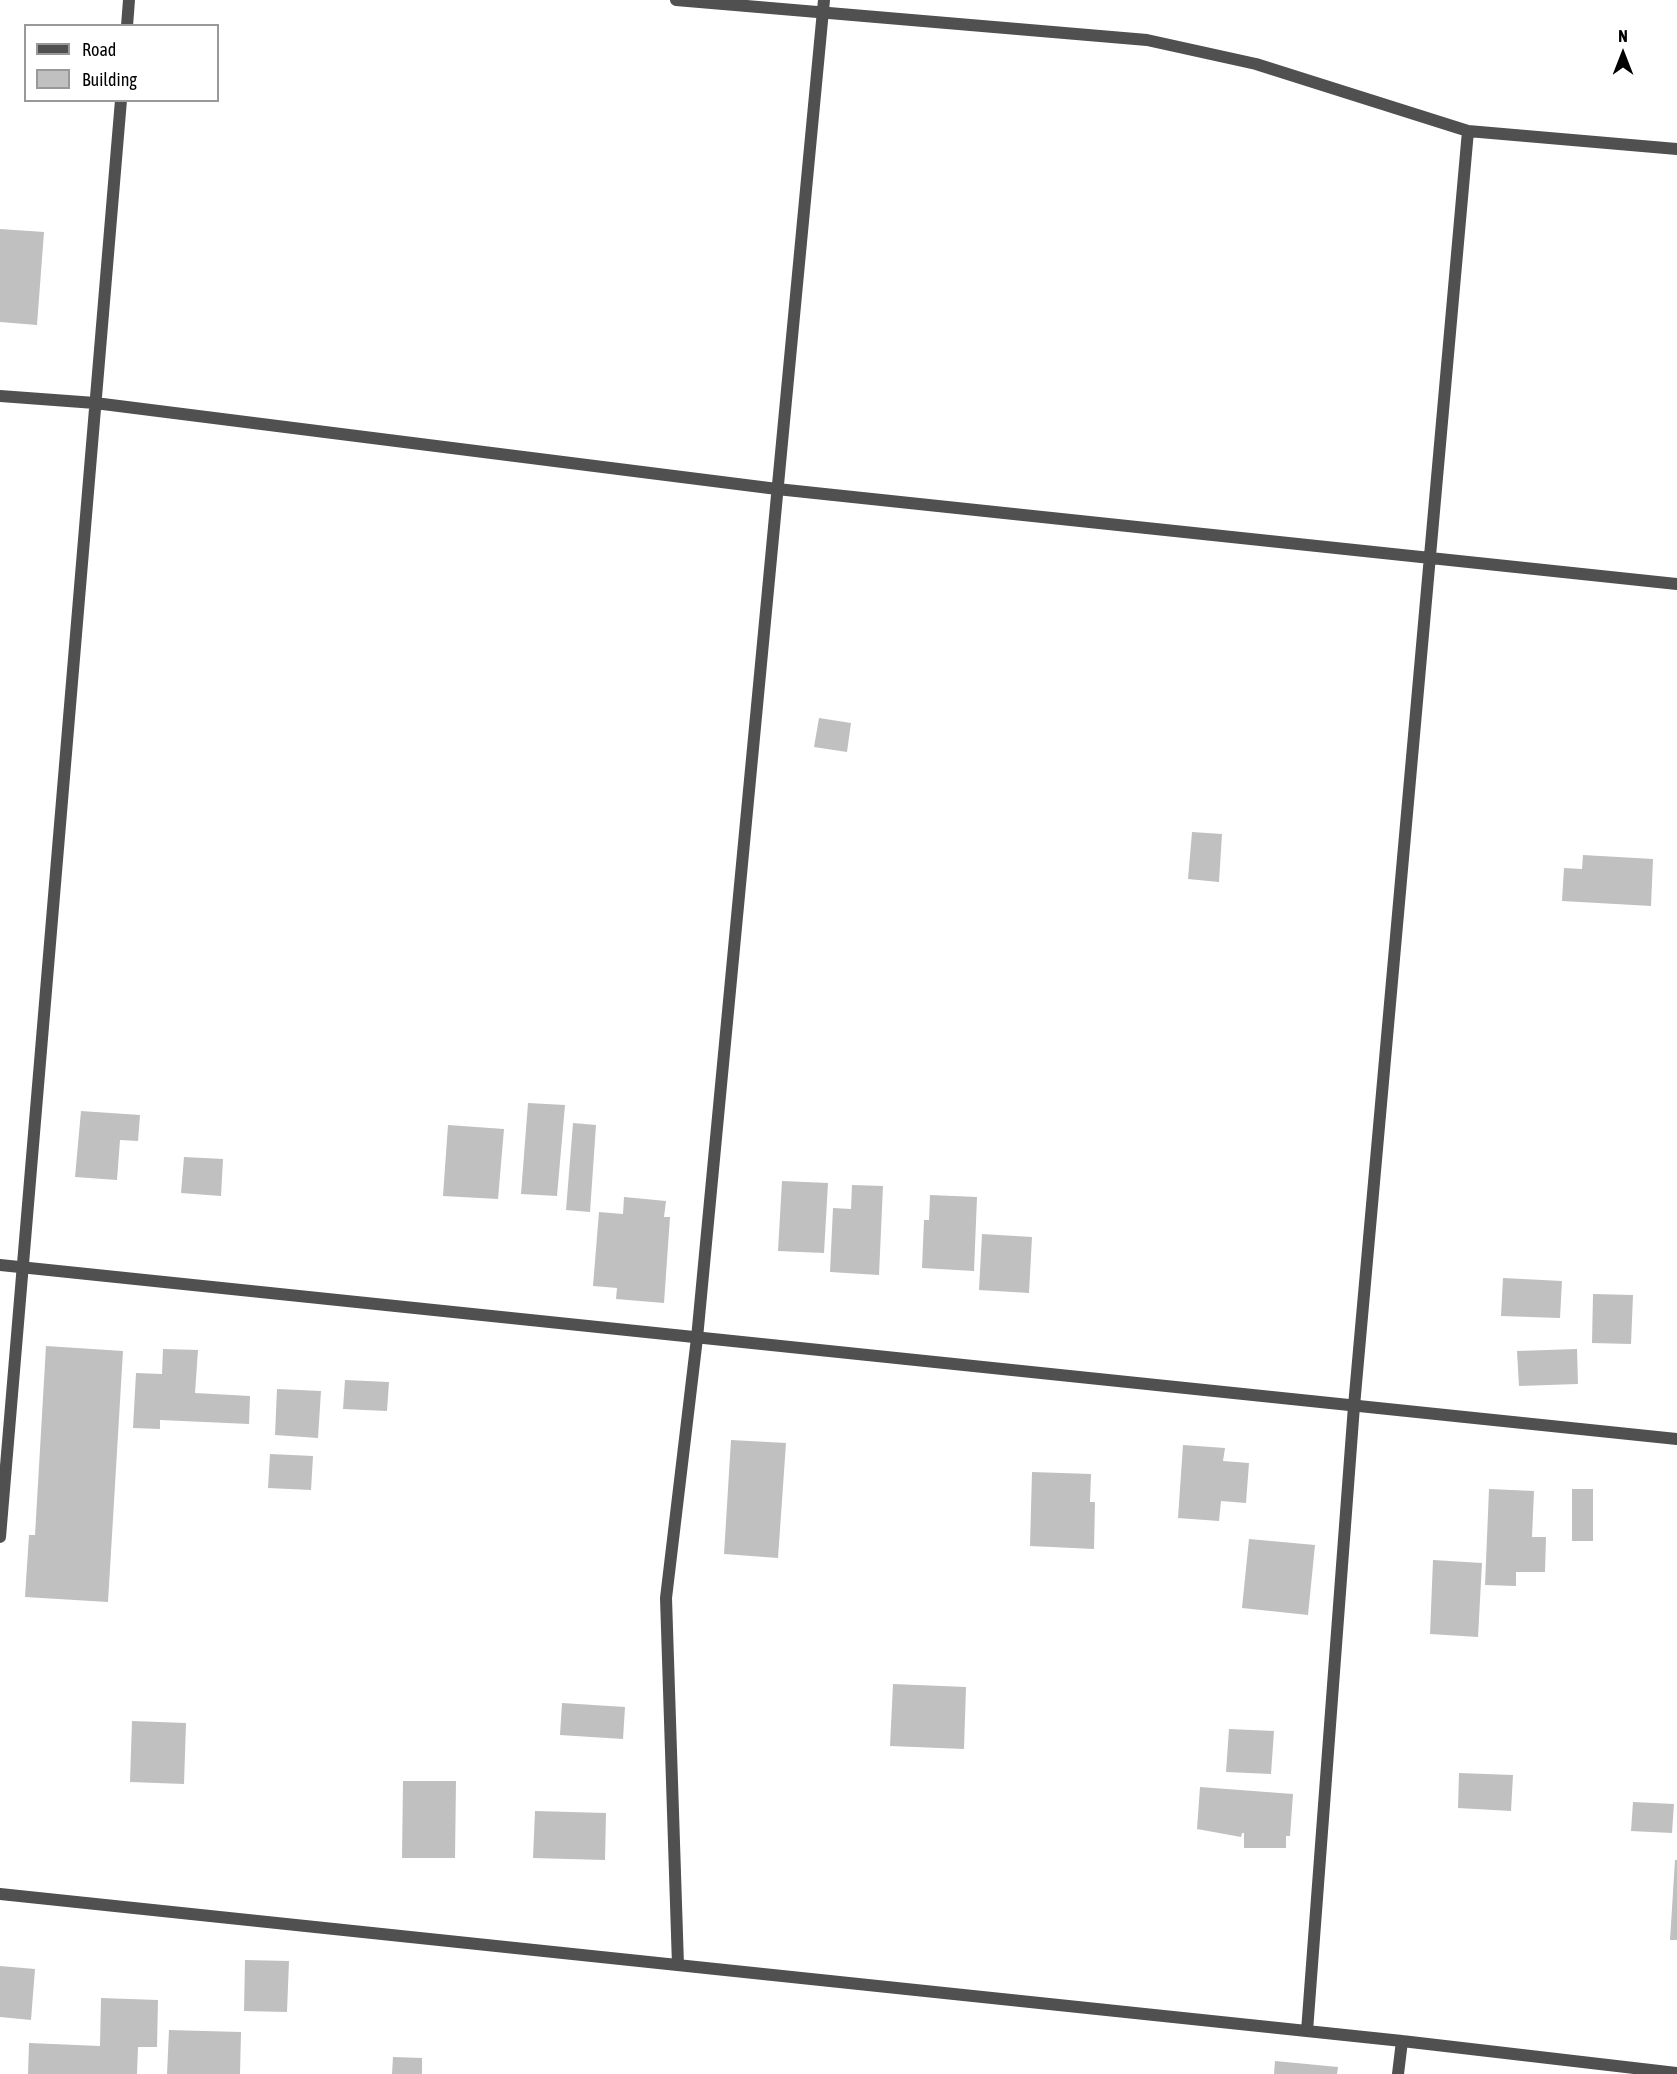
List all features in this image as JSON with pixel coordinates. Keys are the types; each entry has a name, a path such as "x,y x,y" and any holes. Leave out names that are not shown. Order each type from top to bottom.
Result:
{"street":[{"path":"127,24 129,0"},
{"path":"676,0 823,6 1147,40 1256,64 1468,130 1677,149"},
{"path":"678,1965 666,1598 697,1338 823,6"},
{"path":"0,1538 121,102"},
{"path":"1306,2031 1354,1406 1468,130"},
{"path":"0,396 95,403 777,489 1677,584"},
{"path":"0,1265 1677,1439"},
{"path":"0,1894 1401,2041 1677,2073"},
{"path":"1398,2074 1401,2041"}],"building":[{"path":"0,229 44,232 37,325 0,322"},
{"path":"819,718 851,723 847,752 814,747"},
{"path":"1192,832 1222,834 1219,882 1188,879"},
{"path":"1583,855 1653,859 1651,906 1562,901 1564,868 1582,869"},
{"path":"528,1103 565,1105 557,1196 521,1194"},
{"path":"81,1111 140,1115 138,1141 120,1140 117,1180 75,1177"},
{"path":"573,1123 596,1125 590,1212 566,1210"},
{"path":"448,1125 504,1129 498,1199 443,1196"},
{"path":"184,1157 223,1159 221,1196 181,1193"},
{"path":"782,1181 828,1183 824,1253 778,1251"},
{"path":"852,1185 883,1186 879,1275 830,1272 833,1208 851,1209"},
{"path":"930,1195 977,1197 974,1271 922,1268 924,1220 929,1220"},
{"path":"624,1197 666,1201 664,1217 670,1217 664,1303 616,1299 617,1288 593,1286 599,1212 623,1214"},
{"path":"982,1234 1032,1237 1029,1293 979,1290"},
{"path":"1503,1278 1562,1281 1560,1318 1501,1316"},
{"path":"1593,1294 1633,1295 1631,1344 1592,1343"},
{"path":"46,1346 123,1351 108,1602 25,1597 29,1535 35,1535"},
{"path":"163,1349 198,1350 195,1393 250,1396 249,1424 160,1420 160,1429 133,1428 136,1373 162,1374"},
{"path":"1577,1349 1578,1384 1519,1386 1517,1351"},
{"path":"345,1380 389,1382 387,1411 343,1409"},
{"path":"277,1389 321,1391 318,1438 275,1435"},
{"path":"731,1440 786,1443 778,1558 724,1554"},
{"path":"1183,1445 1225,1448 1223,1461 1249,1463 1246,1503 1221,1501 1219,1521 1178,1518"},
{"path":"270,1454 313,1456 311,1490 268,1488"},
{"path":"1032,1472 1091,1474 1090,1502 1095,1502 1094,1549 1030,1546"},
{"path":"1489,1489 1534,1491 1532,1537 1546,1537 1545,1572 1516,1572 1516,1586 1485,1585"},
{"path":"1572,1489 1593,1489 1593,1541 1572,1541"},
{"path":"1249,1539 1315,1545 1308,1615 1242,1608"},
{"path":"1433,1560 1482,1563 1478,1637 1430,1634"},
{"path":"893,1684 966,1687 964,1749 890,1746"},
{"path":"562,1703 625,1707 623,1739 560,1735"},
{"path":"132,1721 186,1723 184,1784 130,1782"},
{"path":"1229,1729 1274,1731 1271,1774 1226,1772"},
{"path":"1459,1773 1513,1775 1511,1811 1458,1808"},
{"path":"403,1781 456,1781 455,1858 402,1858"},
{"path":"1200,1787 1293,1794 1290,1836 1286,1836 1286,1848 1244,1848 1244,1833 1241,1837 1197,1829"},
{"path":"1633,1802 1674,1804 1672,1833 1631,1831"},
{"path":"535,1811 606,1813 605,1860 533,1858"},
{"path":"1675,1860 1677,1860 1677,1940 1670,1940"},
{"path":"245,1960 289,1961 287,2012 244,2011"},
{"path":"0,1966 35,1969 31,2020 0,2017"},
{"path":"101,1998 158,2000 157,2047 138,2047 137,2074 28,2074 29,2043 100,2046"},
{"path":"169,2030 241,2032 240,2074 167,2074"},
{"path":"393,2057 422,2058 422,2074 392,2074"},
{"path":"1275,2061 1338,2067 1337,2074 1274,2074"}]}
